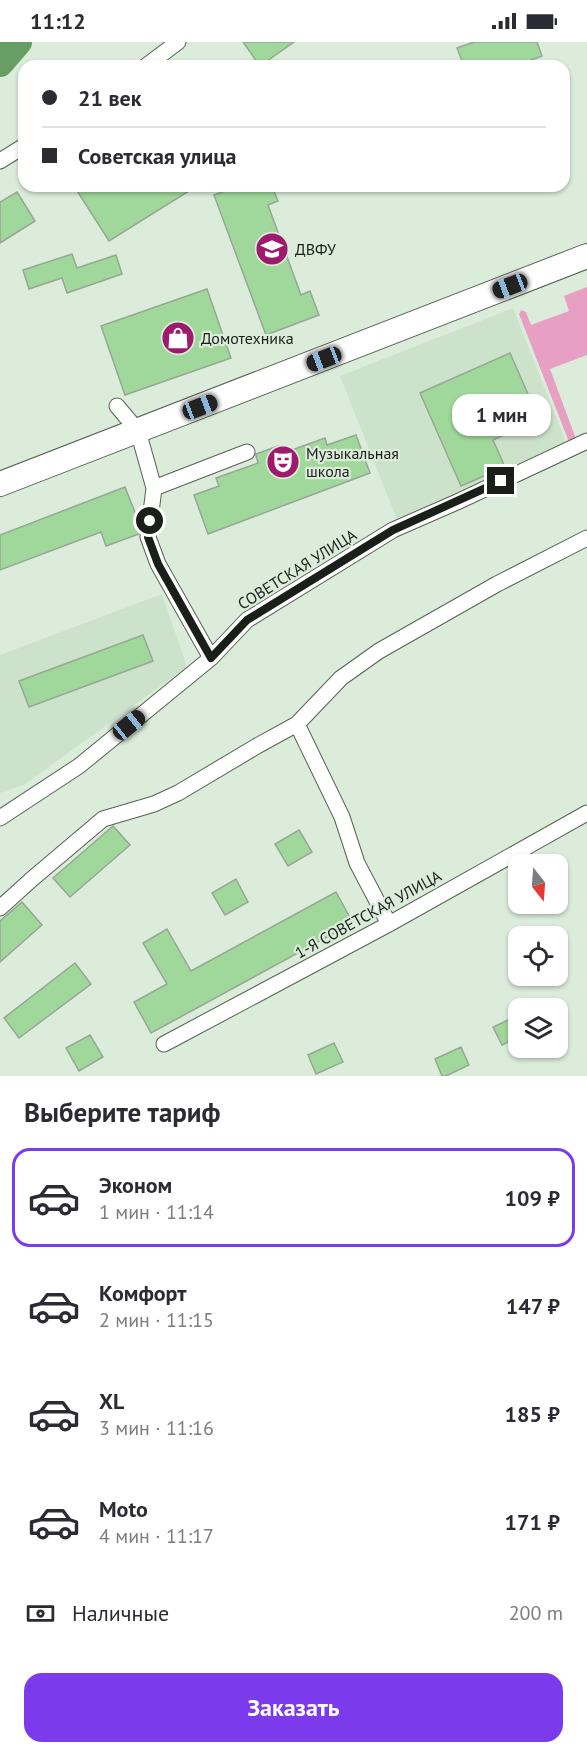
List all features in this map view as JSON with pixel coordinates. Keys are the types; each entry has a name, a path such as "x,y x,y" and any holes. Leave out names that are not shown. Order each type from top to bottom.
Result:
{"main road":[{"path":"0,484 587,256"}],"street":[{"path":"154,60 178,42"},
{"path":"0,161 18,150"},
{"path":"117,406 138,430 154,488 148,537 158,564 211,658"},
{"name":"СОВЕТСКАЯ УЛИЦА","path":"0,818 79,766 211,658 247,620 393,530 587,441"},
{"path":"154,488 247,452"},
{"path":"0,908 103,819 154,804 178,793 297,724 341,678 380,651 497,584 587,538"},
{"path":"297,724 342,817 357,863 390,924"},
{"name":"1-Я СОВЕТСКАЯ УЛИЦА","path":"164,1044 390,924 587,813"}],"shaded area":[{"path":"587,287 587,355 550,369 576,439 569,442 519,314 521,310 526,312 531,325 569,311 564,296"},
{"path":"513,308 567,445 398,522 340,376"},
{"path":"162,594 187,667 25,784 0,793 0,655"}],"building":[{"path":"243,42 294,42 268,60 256,60"},
{"path":"474,42 537,42 542,56 531,60 462,60 457,48"},
{"path":"17,192 35,221 0,243 0,202"},
{"path":"78,192 187,192 109,241"},
{"path":"222,192 274,192 278,201 268,205 301,295 310,291 319,315 266,335 214,195"},
{"path":"72,254 77,268 116,255 122,274 67,293 62,278 29,289 23,270"},
{"path":"207,289 231,358 125,395 101,326"},
{"path":"510,353 539,419 493,440 505,467 461,486 420,393"},
{"path":"356,435 370,473 208,534 194,495 219,486 216,478 258,463 256,454 278,446 281,454 325,438 327,445"},
{"path":"125,487 140,525 139,534 106,546 101,532 0,570 0,535"},
{"path":"143,635 153,661 29,707 19,681"},
{"path":"113,826 130,845 70,897 53,878"},
{"path":"299,830 312,852 288,866 275,844"},
{"path":"236,879 248,902 225,915 212,893"},
{"path":"336,892 353,923 151,1033 134,1002 167,984 143,943 167,929 191,971"},
{"path":"22,902 42,925 0,962 0,921"},
{"path":"75,963 91,984 19,1038 4,1018"},
{"path":"508,1020 508,1042 502,1045 493,1027"},
{"path":"90,1035 103,1057 79,1071 66,1048"},
{"path":"334,1043 343,1062 316,1074 308,1055"},
{"path":"461,1047 469,1065 442,1076 435,1059"}],"waterway":[{"path":"0,63 18,42"}],"place":[{"name":"ДВФУ","path":"272,249"},
{"name":"Домотехника","path":"178,338"},
{"name":"Музыкальная школа","path":"283,462"}],"route":[{"path":"150,521 148,537 158,564 211,658 247,620 393,530 501,481"}]}
